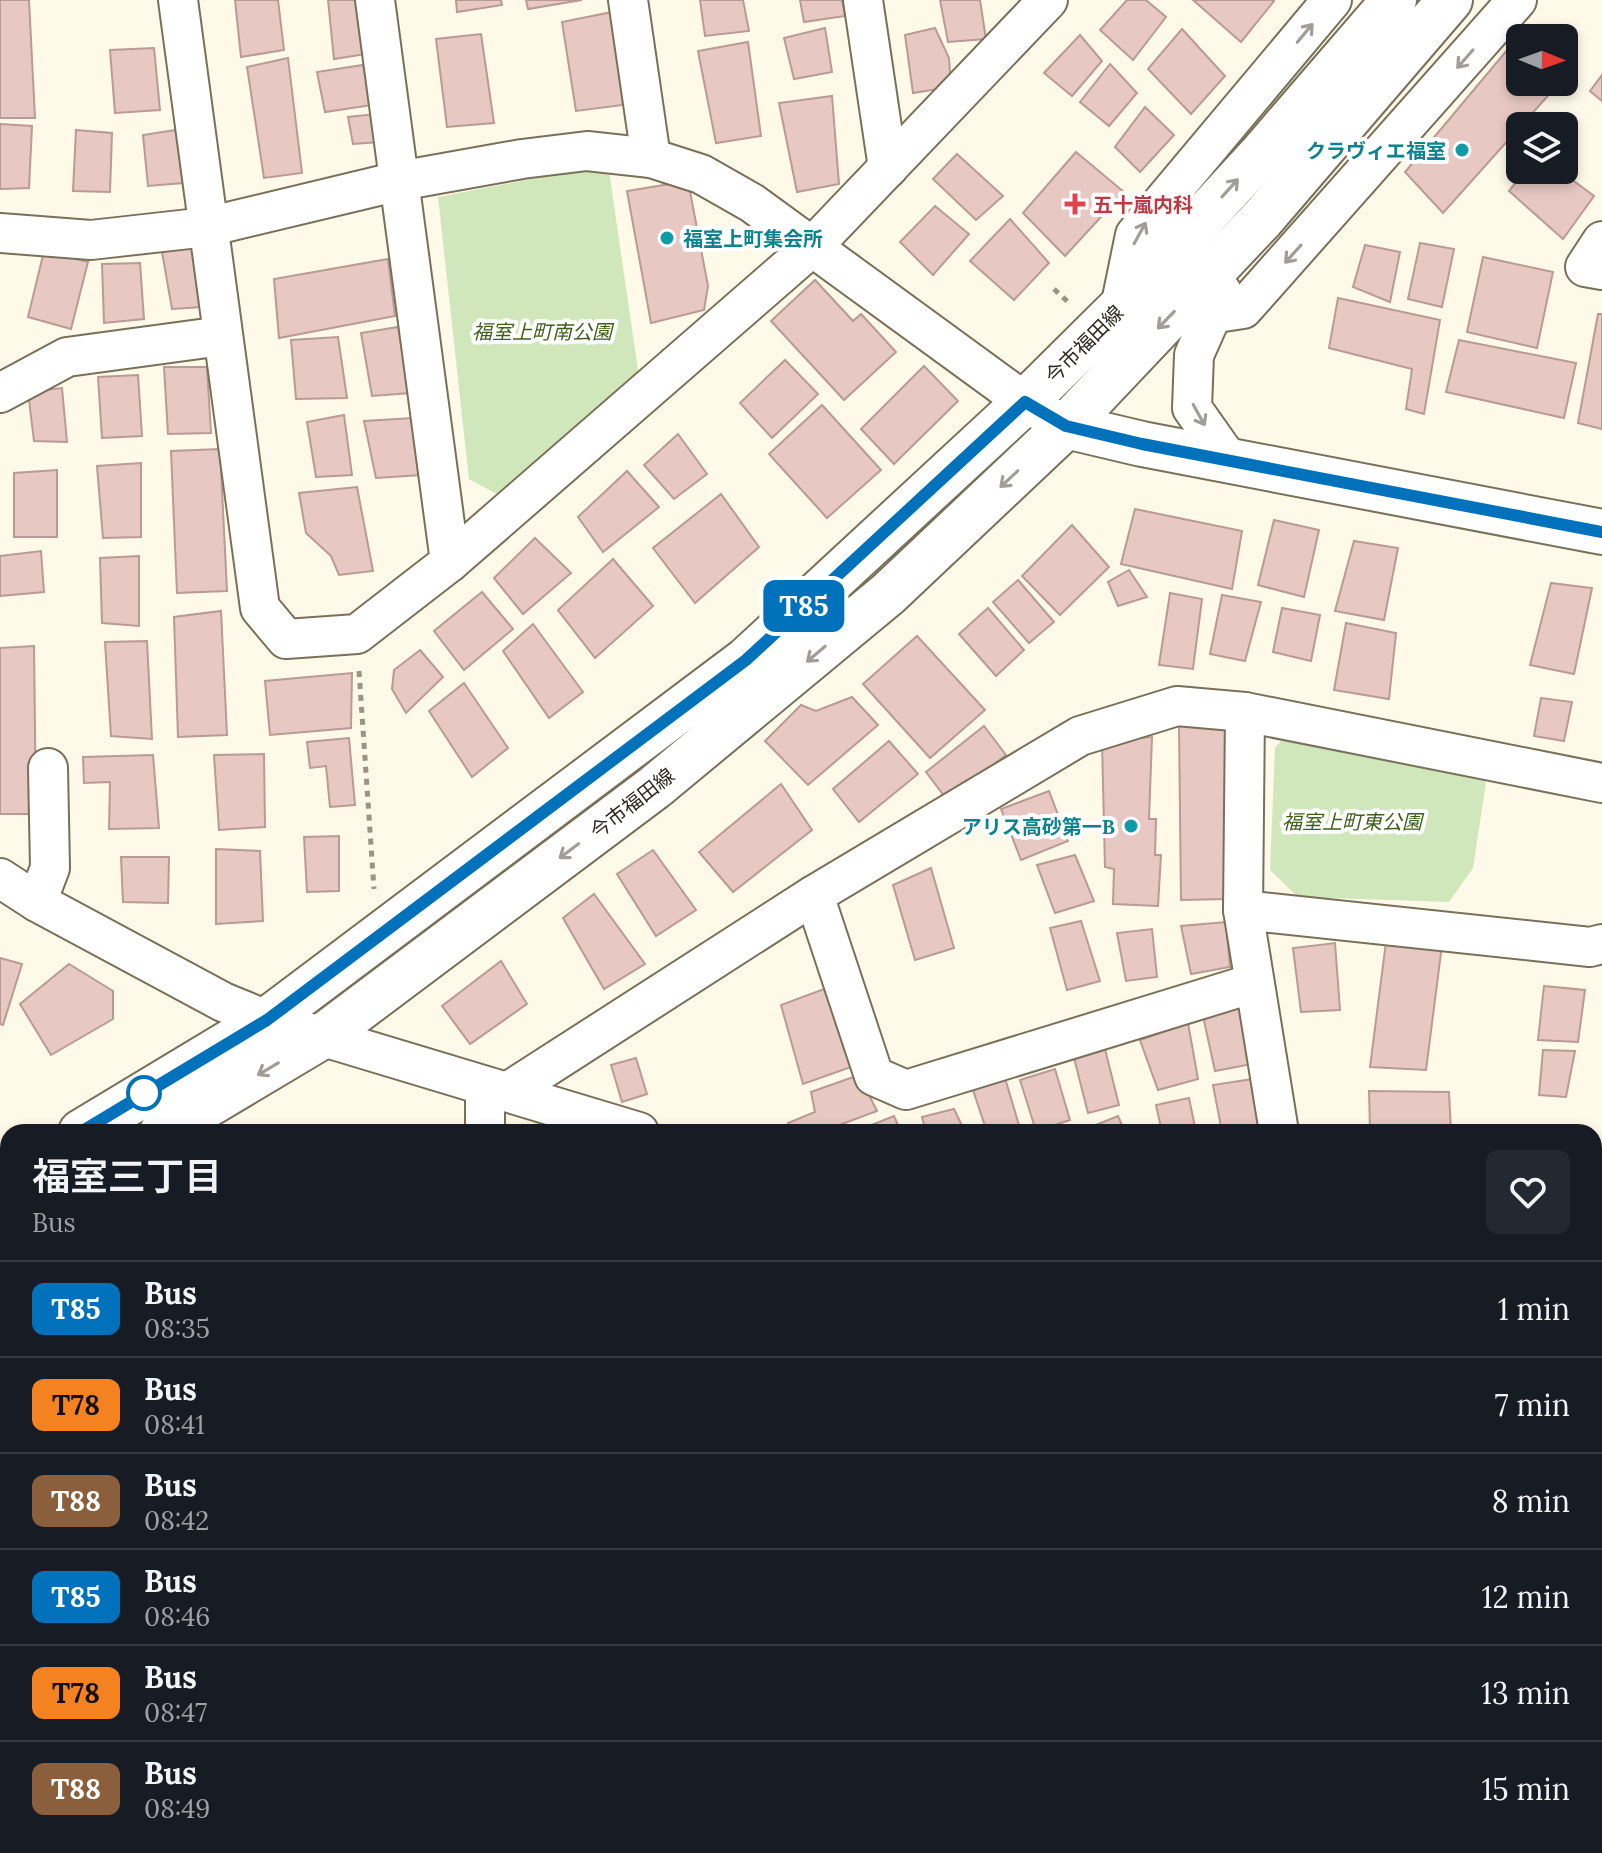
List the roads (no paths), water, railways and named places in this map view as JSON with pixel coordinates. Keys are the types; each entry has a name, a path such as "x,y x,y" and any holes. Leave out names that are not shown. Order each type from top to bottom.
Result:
{"main road":[{"name":"今市福田線","path":"175,1124 323,1036 655,787 888,594 1066,426 1262,219 1279,166 1394,0"},
{"name":"今市福田線","path":"94,1124 267,1020 746,660 1025,402 1120,308 1279,166 1450,0"},
{"path":"1066,426 1142,444 1602,532"}],"street":[{"path":"178,0 260,608 286,639 357,634 450,562 812,247 1048,0"},
{"path":"375,0 450,562"},
{"path":"628,0 651,158"},
{"path":"863,0 888,168"},
{"path":"1120,308 1135,235 1332,0"},
{"path":"1210,314 1243,309 1517,0"},
{"path":"0,233 91,240 207,227 399,181 522,159 587,151 651,158 701,174 752,203 1025,402 1066,426"},
{"path":"1228,459 1192,408 1194,355 1210,314 1262,219"},
{"path":"1602,241 1585,267 1602,270"},
{"path":"0,393 67,357 222,336"},
{"path":"487,1124 497,1089 814,895 1080,736 1177,706 1245,712 1602,783"},
{"path":"1245,712 1243,910 1278,1124"},
{"path":"37,902 50,868 48,768"},
{"path":"0,878 37,902 223,1002 267,1020 613,1124"},
{"path":"814,895 874,1076 906,1090 1254,983"},
{"path":"1243,910 1590,947 1602,944"}],"place":[{"name":"クラヴィエ福室","path":"1462,150"},
{"name":"五十嵐内科","path":"1075,204"},
{"name":"福室上町集会所","path":"667,238"},
{"name":"アリス高砂第一B","path":"1131,826"}],"park label":[{"name":"福室上町南公園","path":"542,331"},
{"name":"福室上町東公園","path":"1352,821"}]}
